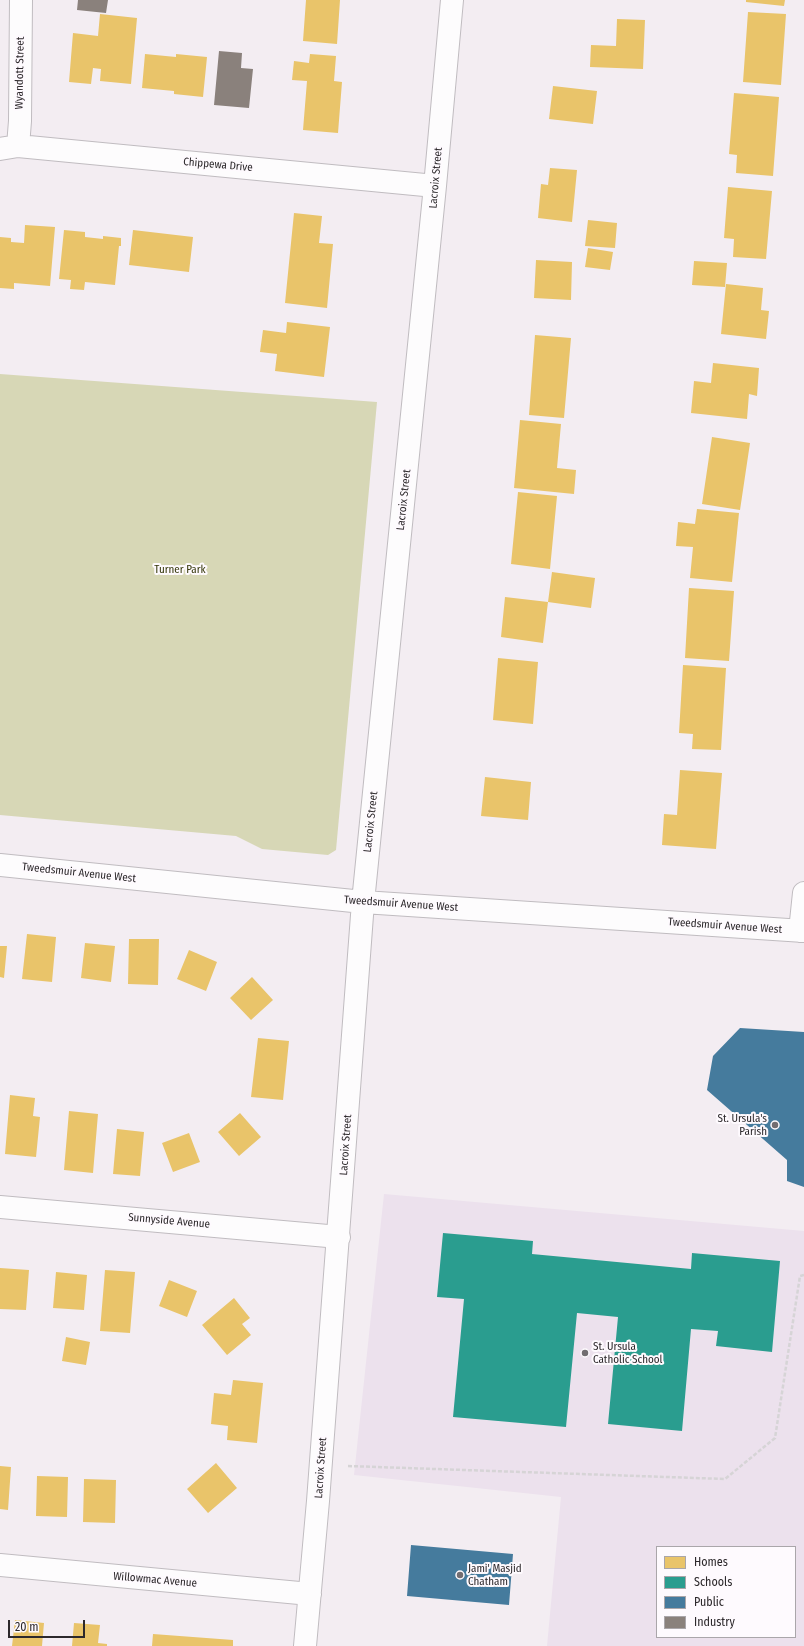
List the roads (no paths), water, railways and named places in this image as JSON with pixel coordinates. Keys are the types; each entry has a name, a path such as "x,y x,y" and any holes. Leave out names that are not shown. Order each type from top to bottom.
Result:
{"street":[{"name":"Wyandott Street","path":"9,148 20,121 21,0"},
{"name":"Lacroix Street","path":"305,1646 339,1237 363,902 435,186 452,0"},
{"name":"Chippewa Drive","path":"9,148 435,186"},
{"name":"Tweedsmuir Avenue West","path":"0,865 363,902 802,931"},
{"path":"802,931 804,893"},
{"name":"Sunnyside Avenue","path":"0,1207 339,1237"},
{"name":"Willowmac Avenue","path":"0,1565 310,1594"}],"place":[{"name":"St. Ursula's Parish","path":"775,1125"},
{"name":"St. Ursula Catholic School","path":"585,1353"},
{"name":"Jami' Masjid Chatham","path":"460,1575"}],"park label":[{"name":"Turner Park","path":"180,570"}]}
